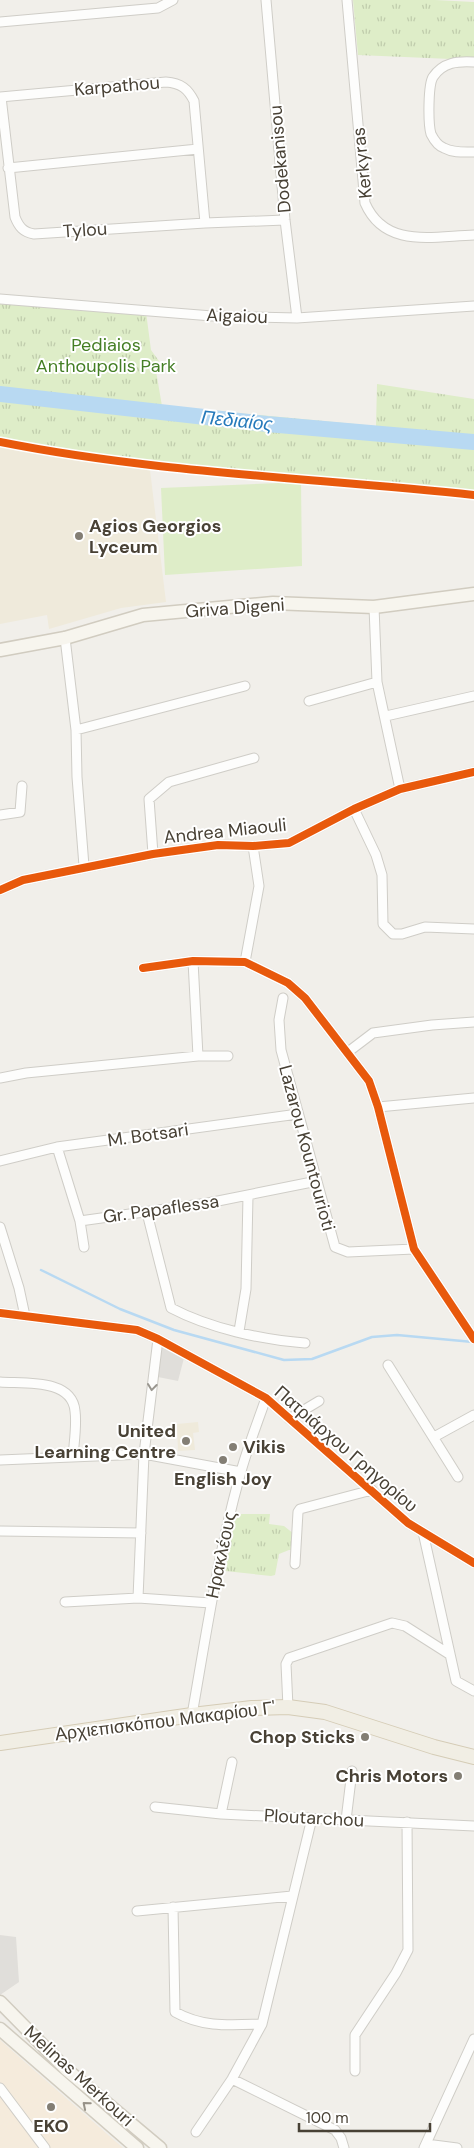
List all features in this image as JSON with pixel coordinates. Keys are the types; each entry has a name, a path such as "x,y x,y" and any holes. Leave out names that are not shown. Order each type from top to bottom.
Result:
{"main road":[{"name":"Αρχιεπισκόπου Μακαρίου Γ'","path":"0,1744 192,1715 252,1708 288,1707 325,1712 434,1747 474,1757"}],"street":[{"path":"0,22 158,8 173,0"},
{"name":"Dodekanisou","path":"266,0 285,220 297,318"},
{"name":"Kerkyras","path":"348,0 365,203 369,212 380,226 395,234 418,237 474,235"},
{"path":"474,62 452,62 443,67 434,76 430,84 430,126 434,140 442,148 454,152 474,152"},
{"name":"Karpathou","path":"0,97 175,82 189,92 194,101 205,223"},
{"name":"Tylou","path":"0,97 15,217 19,226 26,232 34,234 285,220"},
{"path":"8,168 198,149"},
{"name":"Aigaiou","path":"0,299 212,316 297,318 474,306"},
{"name":"Griva Digeni","path":"0,650 65,638 143,615 273,603 374,607 474,594"},
{"path":"374,607 378,682 400,789"},
{"path":"65,638 76,730 77,777 84,866"},
{"path":"309,701 378,682"},
{"path":"76,730 245,686"},
{"path":"386,716 474,696"},
{"path":"154,854 149,799 169,782 254,758"},
{"name":"Andrea Miaouli","path":"0,890 23,880 84,866 154,854 218,845 252,846 288,843 354,809 400,789 474,772"},
{"path":"0,815 20,812 22,786"},
{"path":"354,809 376,855 382,876 383,924 393,934 402,934 426,927 474,929"},
{"path":"245,962 259,886 252,846"},
{"path":"193,961 198,1056"},
{"path":"143,968 193,961 245,962 288,983 305,998 369,1081 378,1107 414,1249 473,1337"},
{"name":"Lazarou Kountourioti","path":"283,998 279,1020 281,1050 335,1247 348,1252 414,1249"},
{"path":"348,1052 373,1033 432,1025 474,1022"},
{"path":"0,1078 26,1073 198,1056 228,1056"},
{"path":"378,1107 474,1098"},
{"name":"M. Botsari","path":"0,1161 58,1147 298,1114"},
{"name":"Gr. Papaflessa","path":"58,1147 80,1221 248,1196 317,1182"},
{"path":"239,1331 246,1289 248,1196"},
{"path":"147,1212 170,1308 192,1320 282,1341 306,1343"},
{"path":"80,1221 84,1246"},
{"path":"0,1227 19,1288 25,1316"},
{"name":"Πατριάρχου Γρηγορίου","path":"0,1314 137,1330 158,1339 266,1398 408,1523 474,1563"},
{"path":"138,1598 144,1454 158,1339"},
{"path":"388,1365 458,1477"},
{"path":"0,1382 54,1386 68,1394 76,1409 73,1457"},
{"name":"Ηρακλέους","path":"192,1715 211,1603 240,1472 266,1398"},
{"path":"289,1418 319,1401"},
{"path":"434,1437 474,1415"},
{"path":"0,1460 144,1454 240,1472"},
{"path":"295,1564 298,1512 300,1509 372,1490"},
{"path":"0,1531 141,1533"},
{"path":"423,1532 456,1681 474,1691"},
{"path":"65,1602 138,1598 211,1603"},
{"path":"288,1707 286,1664 289,1658 376,1628 392,1623 405,1626 431,1644 450,1654"},
{"path":"221,1814 232,1762"},
{"path":"346,1820 352,1771"},
{"name":"Ploutarchou","path":"155,1807 221,1814 474,1826"},
{"path":"196,2132 232,2079 262,2024 312,1818"},
{"path":"355,2071 355,2035 396,1973 408,1950 407,1822"},
{"path":"137,1911 292,1896"},
{"path":"173,1907 175,2012 190,2021 218,2025 262,2024"},
{"name":"Melinas Merkouri","path":"0,2002 68,2070 160,2148"},
{"name":"Melinas Merkouri","path":"0,2030 137,2148"},
{"path":"457,2148 425,2146 474,2039"},
{"path":"461,2067 474,2059"},
{"path":"232,2079 335,2130 341,2138 344,2148"},
{"path":"0,2088 45,2148"}],"shaded area":[{"name":"Agios Georgios Lyceum","path":"0,443 150,470 166,602 121,608 49,629 47,615 0,624"},
{"path":"158,1344 184,1358 178,1381 153,1376"},
{"name":"United Learning Centre","path":"198,1422 199,1432 193,1433 195,1450 178,1451 177,1424"},
{"path":"0,1935 16,1937 19,1982 0,1995"},
{"path":"0,2040 35,2071 123,2148 0,2148"}],"green space":[{"path":"353,0 474,2 474,60 358,55"},
{"name":"Pediaios Anthoupolis Park","path":"0,302 146,312 151,350 159,361 156,371 162,406 376,426 377,384 474,399 474,499 377,487 140,467 0,442"},
{"path":"301,482 302,566 165,575 161,488"},
{"path":"236,1514 270,1514 269,1524 284,1526 294,1534 293,1550 279,1554 275,1575 225,1571"}],"waterway":[{"name":"Πεδιαίος","path":"0,394 267,424 474,442"},
{"path":"41,1270 120,1309 174,1330 284,1360 312,1359 372,1337 397,1335 473,1342"}],"cycle path":[{"path":"0,442 117,461 176,468 474,495"},
{"path":"0,890 23,880 153,854 218,845 253,846 289,843 354,809 400,789 474,772"},
{"path":"143,968 193,961 245,962 288,983 305,998 369,1081 378,1107 414,1249 474,1339"},
{"path":"0,1313 137,1330 158,1339 266,1398 408,1523 474,1563"}],"place":[{"name":"Agios Georgios Lyceum","path":"79,536"},
{"name":"United Learning Centre","path":"186,1441"},
{"name":"Vikis","path":"233,1447"},
{"name":"English Joy","path":"223,1460"},
{"name":"Chop Sticks","path":"365,1737"},
{"name":"Chris Motors","path":"458,1776"},
{"name":"EKO","path":"51,2107"}]}
